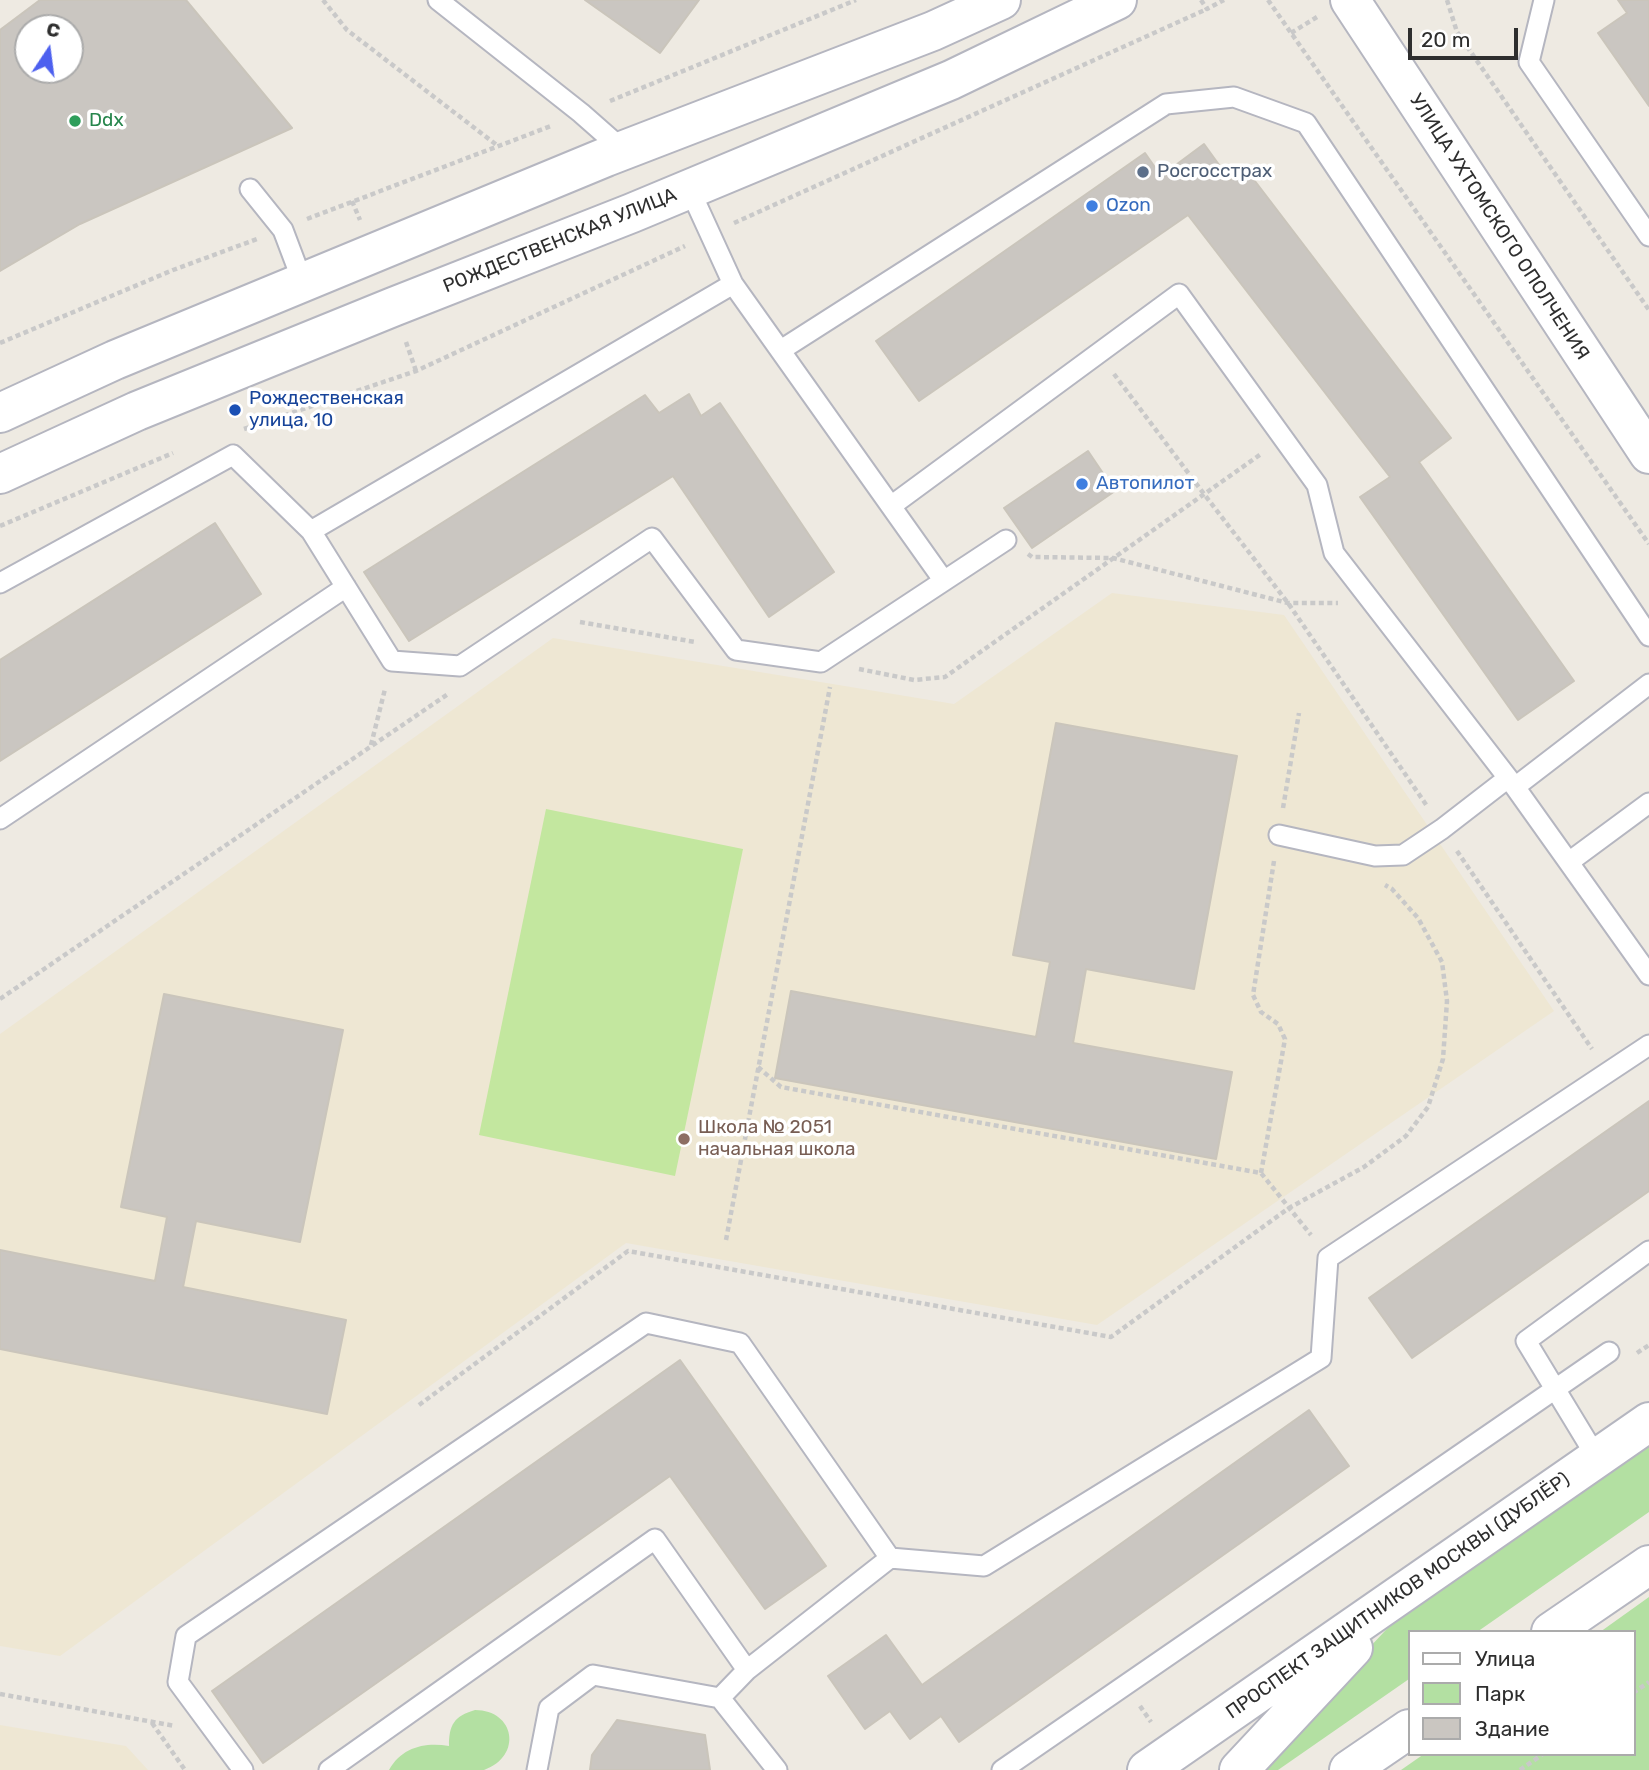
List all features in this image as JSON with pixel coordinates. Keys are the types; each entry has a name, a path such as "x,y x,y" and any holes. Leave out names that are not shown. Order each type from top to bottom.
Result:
{"street":[{"path":"0,413 115,360 623,150 921,35 1001,0"},
{"name":"РОЖДЕСТВЕНСКАЯ УЛИЦА","path":"0,474 137,411 690,190 951,80 1117,0"},
{"name":"УЛИЦА УХТОМСКОГО ОПОЛЧЕНИЯ","path":"1350,0 1649,454"},
{"name":"ПРОСПЕКТ ЗАЩИТНИКОВ МОСКВЫ (ДУБЛЁР)","path":"1147,1770 1649,1422"},
{"path":"1555,1630 1649,1565"},
{"path":"1239,1770 1402,1595"},
{"path":"1349,1770 1408,1730"}],"lane":[{"path":"438,0 581,113 623,150"},
{"path":"1544,0 1529,62 1649,236"},
{"path":"781,350 1166,104 1234,97 1306,123 1649,636"},
{"path":"250,189 282,230 303,283"},
{"path":"690,190 733,284 944,581"},
{"path":"310,531 733,284"},
{"path":"891,506 1179,294 1317,485 1334,553 1511,783 1649,975"},
{"path":"0,583 233,456 310,531 392,661 460,666 652,538 736,650 827,663 1006,540"},
{"path":"0,819 346,587"},
{"path":"1279,835 1375,856 1403,855 1511,783 1649,684"},
{"path":"1569,862 1649,803"},
{"path":"720,1699 747,1670 890,1558 984,1566 1321,1358 1328,1258 1649,1045"},
{"path":"1597,1458 1526,1341 1649,1251"},
{"path":"243,1770 178,1682 186,1636 646,1323 740,1343 890,1558"},
{"path":"1002,1770 1609,1352"},
{"path":"329,1770 655,1539 747,1670"},
{"path":"537,1770 549,1708 593,1675 720,1699 777,1770"}],"path":[{"path":"323,0 347,30 499,146"},
{"path":"1201,0 1207,9"},
{"path":"237,431 416,371 1224,0"},
{"path":"1268,0 1649,544"},
{"path":"1447,0 1457,32 1649,310"},
{"path":"0,343 173,270 352,201"},
{"path":"1099,353 1288,603 1608,1073"},
{"path":"726,1240 827,663 914,680 944,677 1283,438"},
{"path":"0,526 174,453"},
{"path":"1006,540 1032,557 1113,558 1288,603 1374,603"},
{"path":"537,614 736,650"},
{"path":"371,746 392,661"},
{"path":"0,999 458,687 460,666"},
{"path":"1261,1173 1285,1039 1278,1024 1261,1012 1253,995 1299,713"},
{"path":"419,1405 628,1251 1111,1337 1289,1208 1364,1167 1406,1136 1428,1107 1443,1059 1447,1000 1442,962 1418,918 1392,889 1382,884"},
{"path":"758,1067 781,1087 1261,1173 1328,1258"},
{"path":"0,1694 194,1729 208,1723"},
{"path":"151,1722 185,1770"},
{"path":"1520,1770 1540,1756"}],"shaded area":[{"name":"Школа № 2051 начальная школа","path":"1112,593 1284,615 1554,1011 1097,1325 626,1243 60,1656 0,1646 0,1034 553,638 954,704"},
{"path":"0,1725 126,1746 148,1770 0,1770"}],"green space":[{"path":"546,809 743,849 675,1176 479,1135"},
{"path":"1649,1438 1649,1512 1480,1630 1408,1630 1408,1680 1278,1770 1255,1770 1412,1602"},
{"path":"1649,1597 1649,1770 1401,1770 1421,1756 1635,1756 1635,1630 1603,1630"},
{"path":"475,1710 499,1717 506,1725 509,1745 505,1755 496,1763 484,1770 389,1770 407,1751 431,1745 449,1746 454,1722 462,1715"}],"building":[{"path":"40,0 186,0 292,128 80,224 0,271 0,30 14,20 14,84 84,84 84,14 21,14"},
{"path":"585,0 699,0 660,53"},
{"path":"1618,0 1649,0 1649,106 1598,33 1627,13"},
{"path":"1204,144 1230,180 1245,168 1451,438 1419,462 1574,681 1518,720 1360,497 1390,477 1188,215 919,401 876,341 1145,153 1161,176"},
{"path":"689,394 701,416 720,403 834,572 769,617 673,476 409,641 364,572 645,395 659,413"},
{"path":"1088,451 1115,491 1032,548 1004,508"},
{"path":"215,523 261,594 0,761 0,660"},
{"path":"1056,723 1237,756 1194,989 1086,969 1073,1043 1232,1072 1216,1159 775,1078 791,991 1036,1037 1050,962 1013,955"},
{"path":"164,994 343,1030 300,1242 196,1221 183,1287 346,1320 327,1414 0,1349 0,1250 155,1281 167,1217 121,1207"},
{"path":"1649,1101 1649,1191 1412,1358 1369,1298"},
{"path":"680,1360 826,1566 765,1609 670,1476 263,1763 212,1691"},
{"path":"1309,1410 1349,1466 959,1742 941,1716 910,1739 890,1711 865,1729 828,1676 886,1635 922,1685"},
{"path":"617,1720 705,1735 710,1770 590,1770 592,1755"}],"place":[{"name":"Ddx","path":"75,121"},
{"name":"Росгосстрах","path":"1143,172"},
{"name":"Ozon","path":"1092,206"},
{"name":"Рождественская улица, 10","path":"235,410"},
{"name":"Автопилот","path":"1082,484"},
{"name":"Школа № 2051 начальная школа","path":"684,1139"}]}
